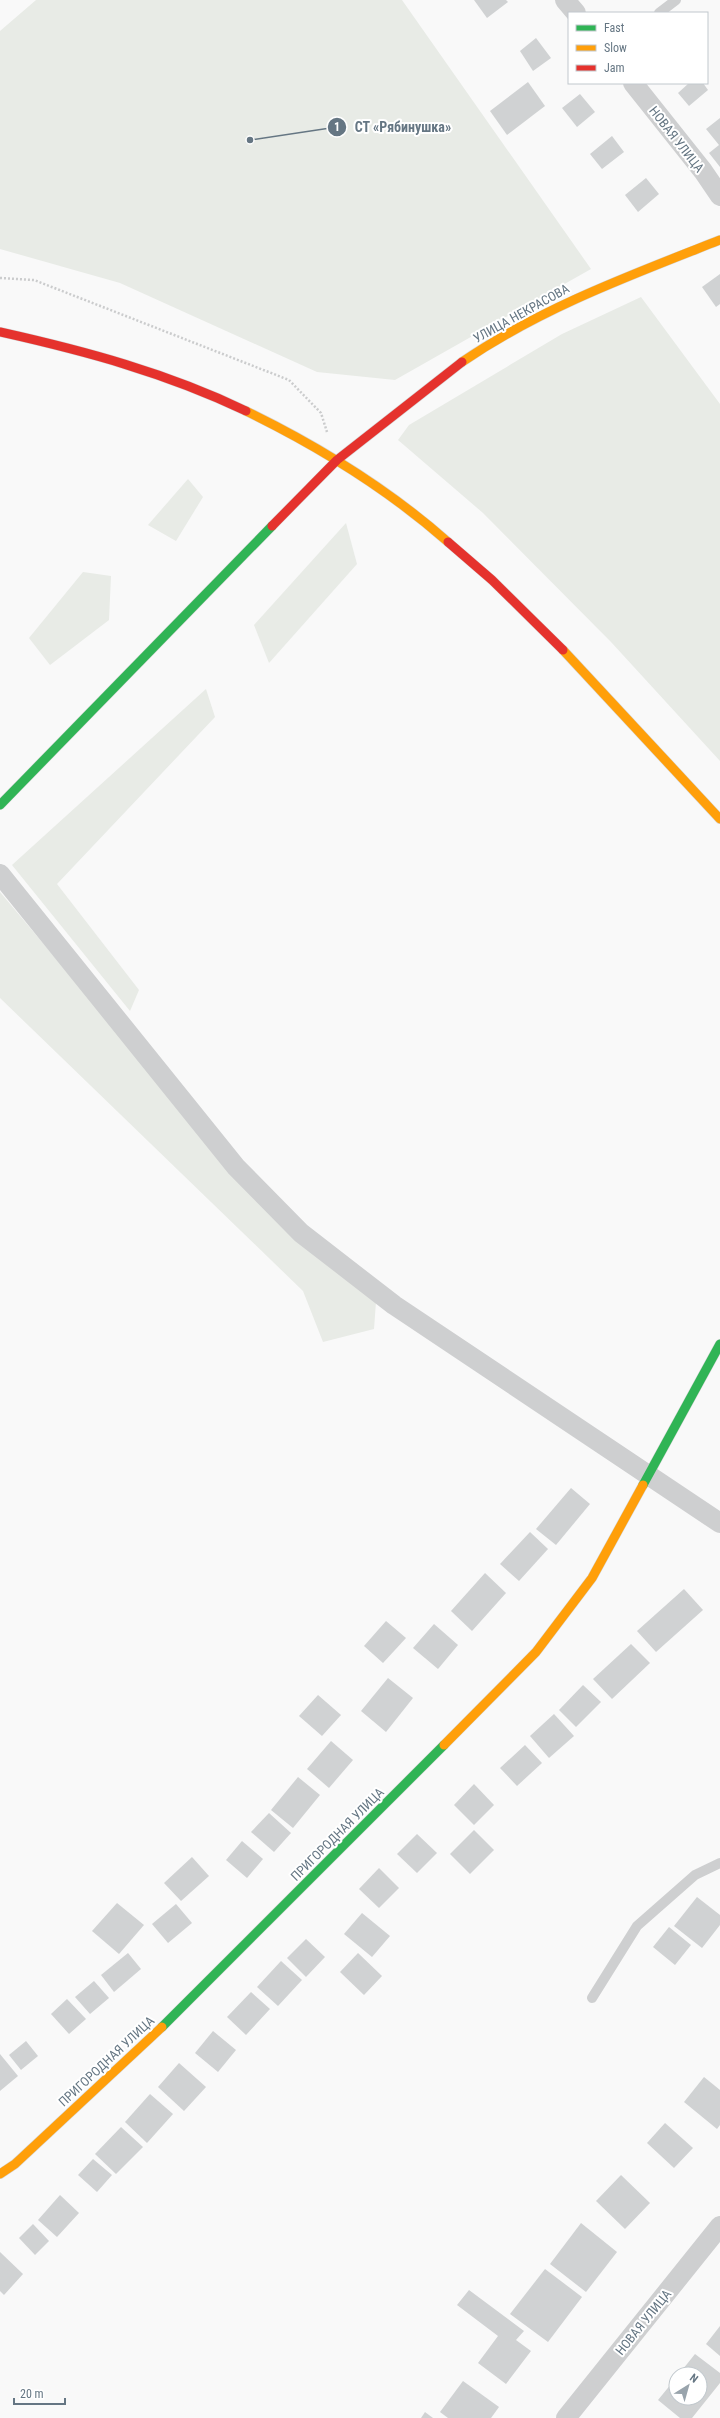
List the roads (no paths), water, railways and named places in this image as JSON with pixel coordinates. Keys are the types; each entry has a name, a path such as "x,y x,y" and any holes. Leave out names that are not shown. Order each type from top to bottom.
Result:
{"street":[{"path":"565,0 575,12"},
{"name":"НОВАЯ УЛИЦА","path":"634,84 703,171 720,196"},
{"name":"УЛИЦА НЕКРАСОВА","path":"0,804 337,460 446,373 496,339 593,290 720,240"},
{"path":"0,332 89,353 150,371 213,396 337,460 398,502 494,582 576,664 720,819"},
{"path":"0,874 236,1167 302,1233 394,1305 647,1476 720,1523"},
{"name":"ПРИГОРОДНАЯ УЛИЦА","path":"0,2174 14,2164 181,2009 536,1652 592,1578 720,1344"},
{"name":"НОВАЯ УЛИЦА","path":"566,2418 720,2226"}],"lane":[{"path":"660,12 676,0"},
{"path":"592,1998 637,1926 696,1875 720,1863"}],"place":[{"name":"СТ «Рябинушка»","path":"250,140"}]}
